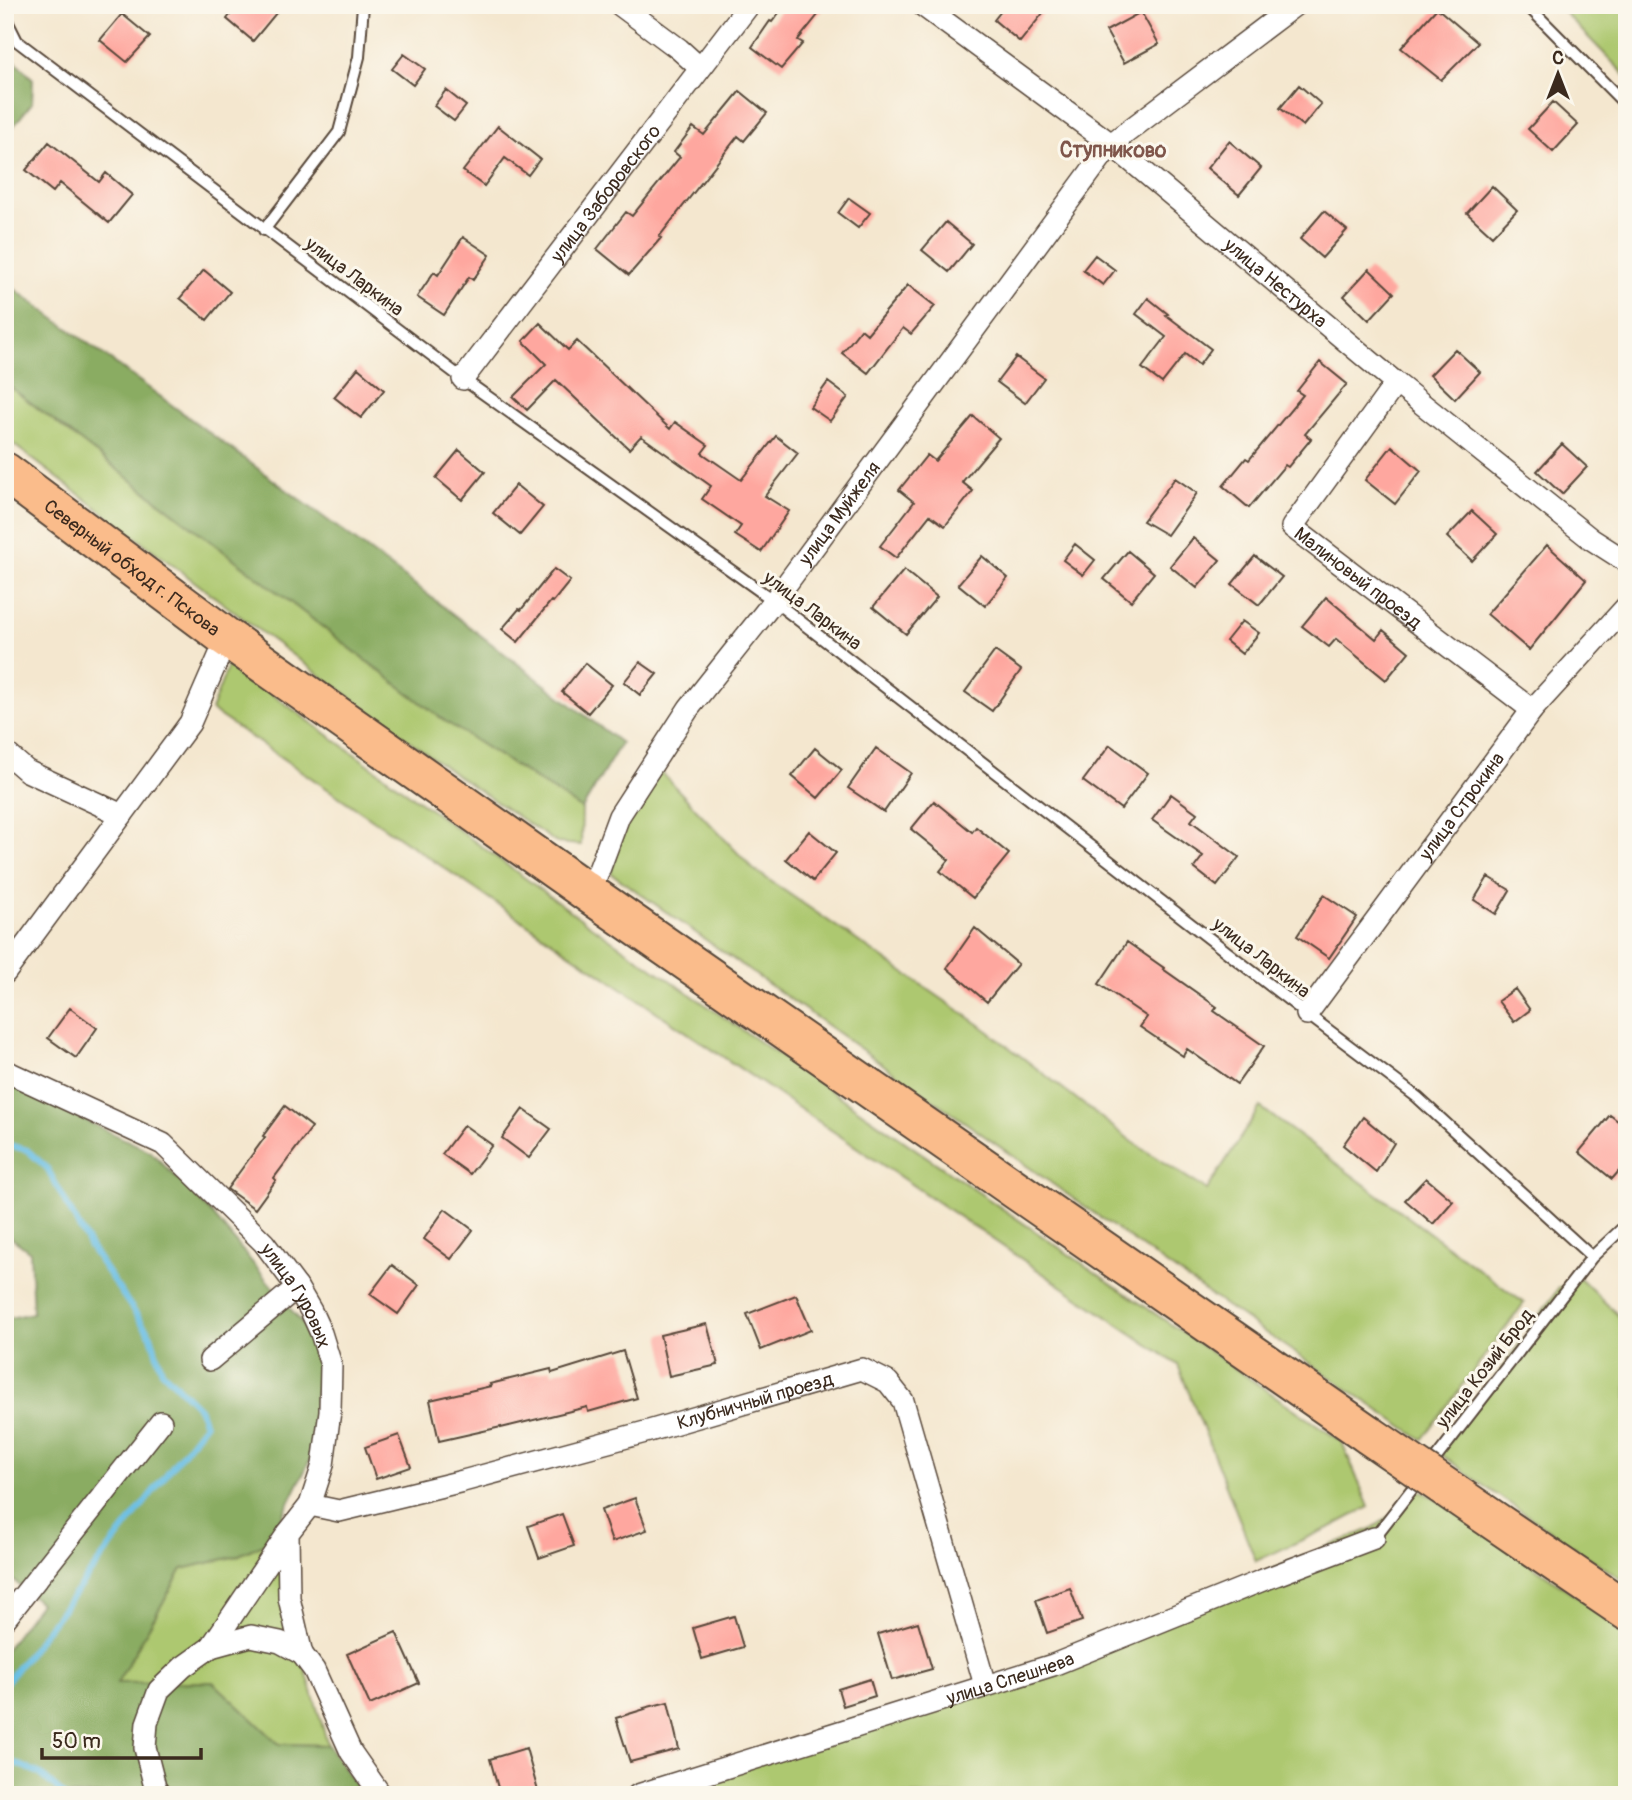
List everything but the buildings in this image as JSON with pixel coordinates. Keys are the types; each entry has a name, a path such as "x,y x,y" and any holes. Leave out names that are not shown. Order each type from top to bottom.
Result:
{"highway":[{"name":"Северный обход г. Пскова","path":"5,472 226,638 590,894 1627,1611"}],"street":[{"path":"620,5 680,49 700,68"},
{"name":"улица Заборовского","path":"463,379 748,5"},
{"name":"улица Нестурха","path":"922,5 1111,144 1396,383 1591,539 1627,562"},
{"path":"1111,144 1295,5"},
{"name":"улица Муйжеля","path":"590,894 619,816 689,708 774,601 1111,144"},
{"name":"Малиновый проезд","path":"1396,383 1292,527 1532,710"},
{"name":"улица Строкина","path":"1307,1014 1532,710 1627,606"},
{"path":"5,973 190,723 226,638"},
{"path":"5,752 27,771 122,815"},
{"name":"улица Гуровых","path":"5,1070 163,1144 264,1243 297,1287 321,1333 331,1365 330,1411 323,1465 310,1505 211,1647"},
{"path":"211,1360 297,1287"},
{"name":"Клубничный проезд","path":"310,1505 339,1511 451,1484 649,1431 862,1369 888,1382 903,1401 985,1685"},
{"path":"5,1619 162,1422"},
{"path":"288,1533 289,1598 302,1654 314,1670 351,1752 381,1795"},
{"name":"улица Спешнева","path":"638,1795 1053,1665 1374,1538"},
{"path":"160,1795 155,1787 145,1748 147,1723 159,1690 183,1667 211,1647 251,1636 280,1642 302,1654"}],"lane":[{"path":"264,230 339,132 359,57 363,5"},
{"path":"1527,5 1627,106"},
{"name":"улица Ларкина","path":"5,9 8,23 17,41 463,379 774,601 1417,1097 1592,1257"},
{"name":"улица Козий Брод","path":"1374,1538 1592,1257 1627,1224"}],"green space":[{"path":"1557,5 1627,5 1627,77"},
{"path":"5,51 33,79 32,103 5,137"},
{"path":"5,282 406,578 621,743 582,809 445,721 5,383"},
{"path":"5,383 445,721 582,809 581,845 557,843 452,772 253,626 5,438"},
{"path":"229,663 591,926 1342,1442 1369,1507 1256,1561 1178,1365 211,710"},
{"path":"660,771 753,869 980,1025 1138,1146 1207,1190 1260,1107 1524,1303 1422,1440 1203,1290 611,873 625,822"},
{"path":"5,1083 150,1151 214,1216 307,1329 319,1359 310,1460 271,1540 237,1556 182,1569 117,1683 213,1682 279,1744 328,1745 362,1795 5,1795 5,1650 40,1603 5,1573 5,1319 33,1313 30,1252 5,1233"},
{"path":"1580,1278 1627,1324 1627,1583 1441,1454 1559,1288"},
{"path":"1413,1488 1433,1497 1627,1631 1627,1795 665,1795 989,1685 1371,1529 1395,1513"},
{"path":"271,1540 284,1553 293,1627 328,1745 279,1744 213,1682 117,1683 182,1569 237,1556"}],"waterway":[{"path":"5,1144 27,1150 47,1168 90,1247 151,1336 162,1371 199,1408 205,1424 5,1684"},
{"path":"5,1759 39,1773 64,1795"}],"district":[{"name":"Ступниково","path":"1113,150"}]}
